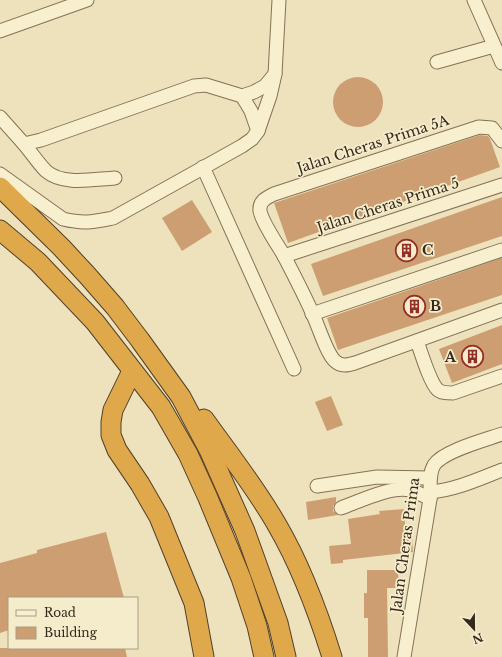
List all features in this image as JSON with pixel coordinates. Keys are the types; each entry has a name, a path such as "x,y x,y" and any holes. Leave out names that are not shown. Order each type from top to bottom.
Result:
{"highway":[{"path":"0,187 62,248 87,275 145,346 181,397 209,450 245,531 278,623 286,657"},
{"path":"0,230 38,262 95,322 161,407 188,454 241,578 264,657"},
{"path":"132,371 113,410 111,422 112,435 117,450 140,484 159,517 194,604 204,657"},
{"path":"181,397 202,417 254,489 277,525 299,569 317,611 332,657"}],"street":[{"path":"1,29 87,0"},
{"path":"0,174 63,219 89,223 113,218 242,146 252,139 258,131 270,96 275,74 279,0"},
{"path":"474,0 502,63"},
{"path":"437,62 494,46"},
{"path":"24,144 41,140 194,86 206,85 242,96 265,86 275,74"},
{"path":"242,96 251,111 258,131"},
{"path":"0,117 46,171 61,179 77,180 115,178"},
{"name":"Jalan Cheras Prima 5A","path":"284,256 260,213 260,205 265,198 296,186 479,127 492,128 502,141"},
{"path":"203,167 294,369"},
{"name":"Jalan Cheras Prima 5","path":"284,256 502,185"},
{"path":"312,314 502,250"},
{"path":"284,256 330,355 340,364 355,364 502,310"},
{"path":"416,341 434,385 438,391 452,394 502,376"},
{"name":"Jalan Cheras Prima","path":"404,657 430,496 430,478 434,465 447,455 502,434"},
{"path":"341,508 372,496 397,490 408,490 430,496 502,470"},
{"path":"316,486 376,477 430,478"}],"building":[{"path":"353,77 363,77 376,84 383,97 383,107 376,120 363,127 353,127 344,123 337,116 333,107 333,97 337,88 344,81"},
{"path":"480,135 488,136 490,139 500,167 288,243 274,203"},
{"name":"C","path":"502,197 502,236 323,296 311,264"},
{"path":"192,200 212,232 182,251 162,218"},
{"name":"B","path":"502,258 502,295 338,350 327,318"},
{"name":"A","path":"502,325 502,364 452,383 439,349"},
{"path":"331,396 343,425 327,431 315,402"},
{"path":"336,497 333,511 338,515 308,520 306,502"},
{"path":"404,509 406,537 412,537 413,552 343,560 343,563 331,564 329,546 351,544 348,519 380,514 379,511"},
{"path":"106,532 124,597 8,597 8,630 0,633 0,563 37,553 37,550"},
{"path":"367,570 398,570 399,588 387,588 388,657 368,657 368,618 364,618 364,593 367,593"},
{"path":"0,648 8,648 125,649 127,657 0,657"}],"place":[{"name":"C","path":"406,250"},
{"name":"B","path":"414,306"},
{"name":"A","path":"472,357"}]}
